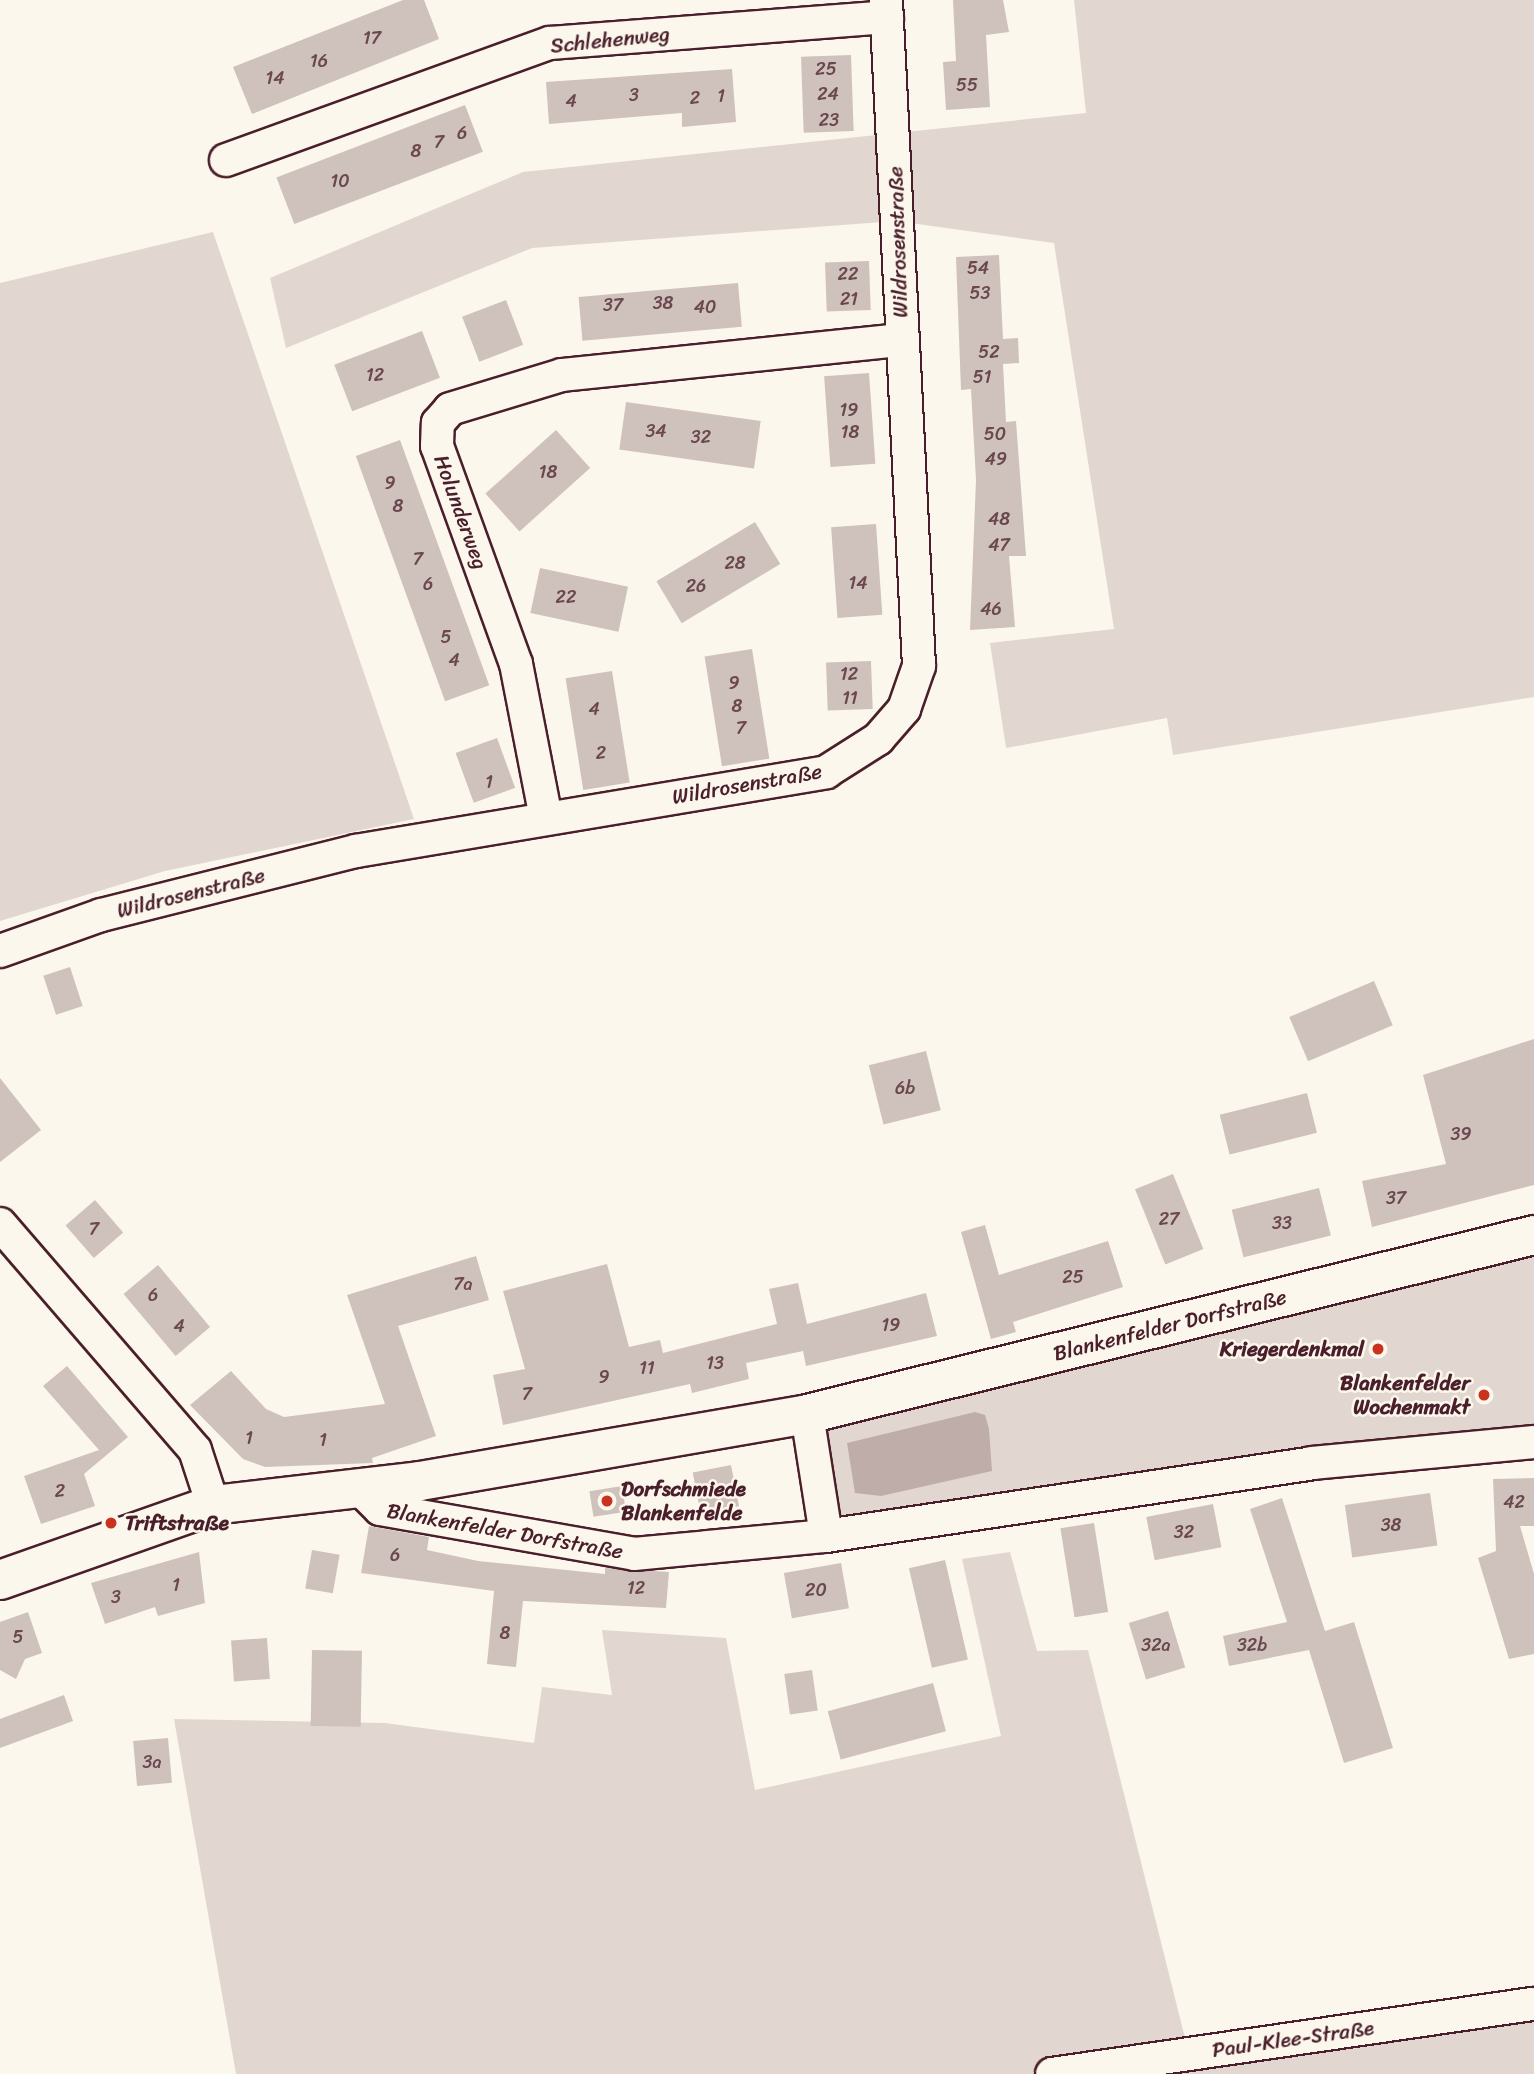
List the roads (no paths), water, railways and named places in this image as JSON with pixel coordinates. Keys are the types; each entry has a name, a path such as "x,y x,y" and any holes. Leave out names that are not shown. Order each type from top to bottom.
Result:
{"main road":[{"name":"Blankenfelder Dorfstraße","path":"0,1580 213,1505 359,1489 807,1414 1534,1235"}],"street":[{"name":"Schlehenweg","path":"226,160 550,43 887,8"},
{"name":"Wildrosenstraße","path":"0,951 100,915 356,851 825,772 878,739 904,709 919,666 887,8"},
{"name":"Holunderweg","path":"546,818 516,664 437,446 438,423 450,409 562,375 902,340"},
{"path":"0,1224 195,1450 213,1505"},
{"path":"807,1414 826,1536"},
{"name":"Blankenfelder Dorfstraße","path":"359,1489 380,1509 634,1554 826,1536 1312,1463 1534,1442"},
{"name":"Paul-Klee-Straße","path":"1052,2074 1534,2004"}],"place":[{"name":"Kriegerdenkmal","path":"1378,1349"},
{"name":"Blankenfelder Wochenmakt","path":"1484,1395"},
{"name":"Dorfschmiede Blankenfelde","path":"607,1501"},
{"name":"Triftstraße","path":"111,1523"}]}
